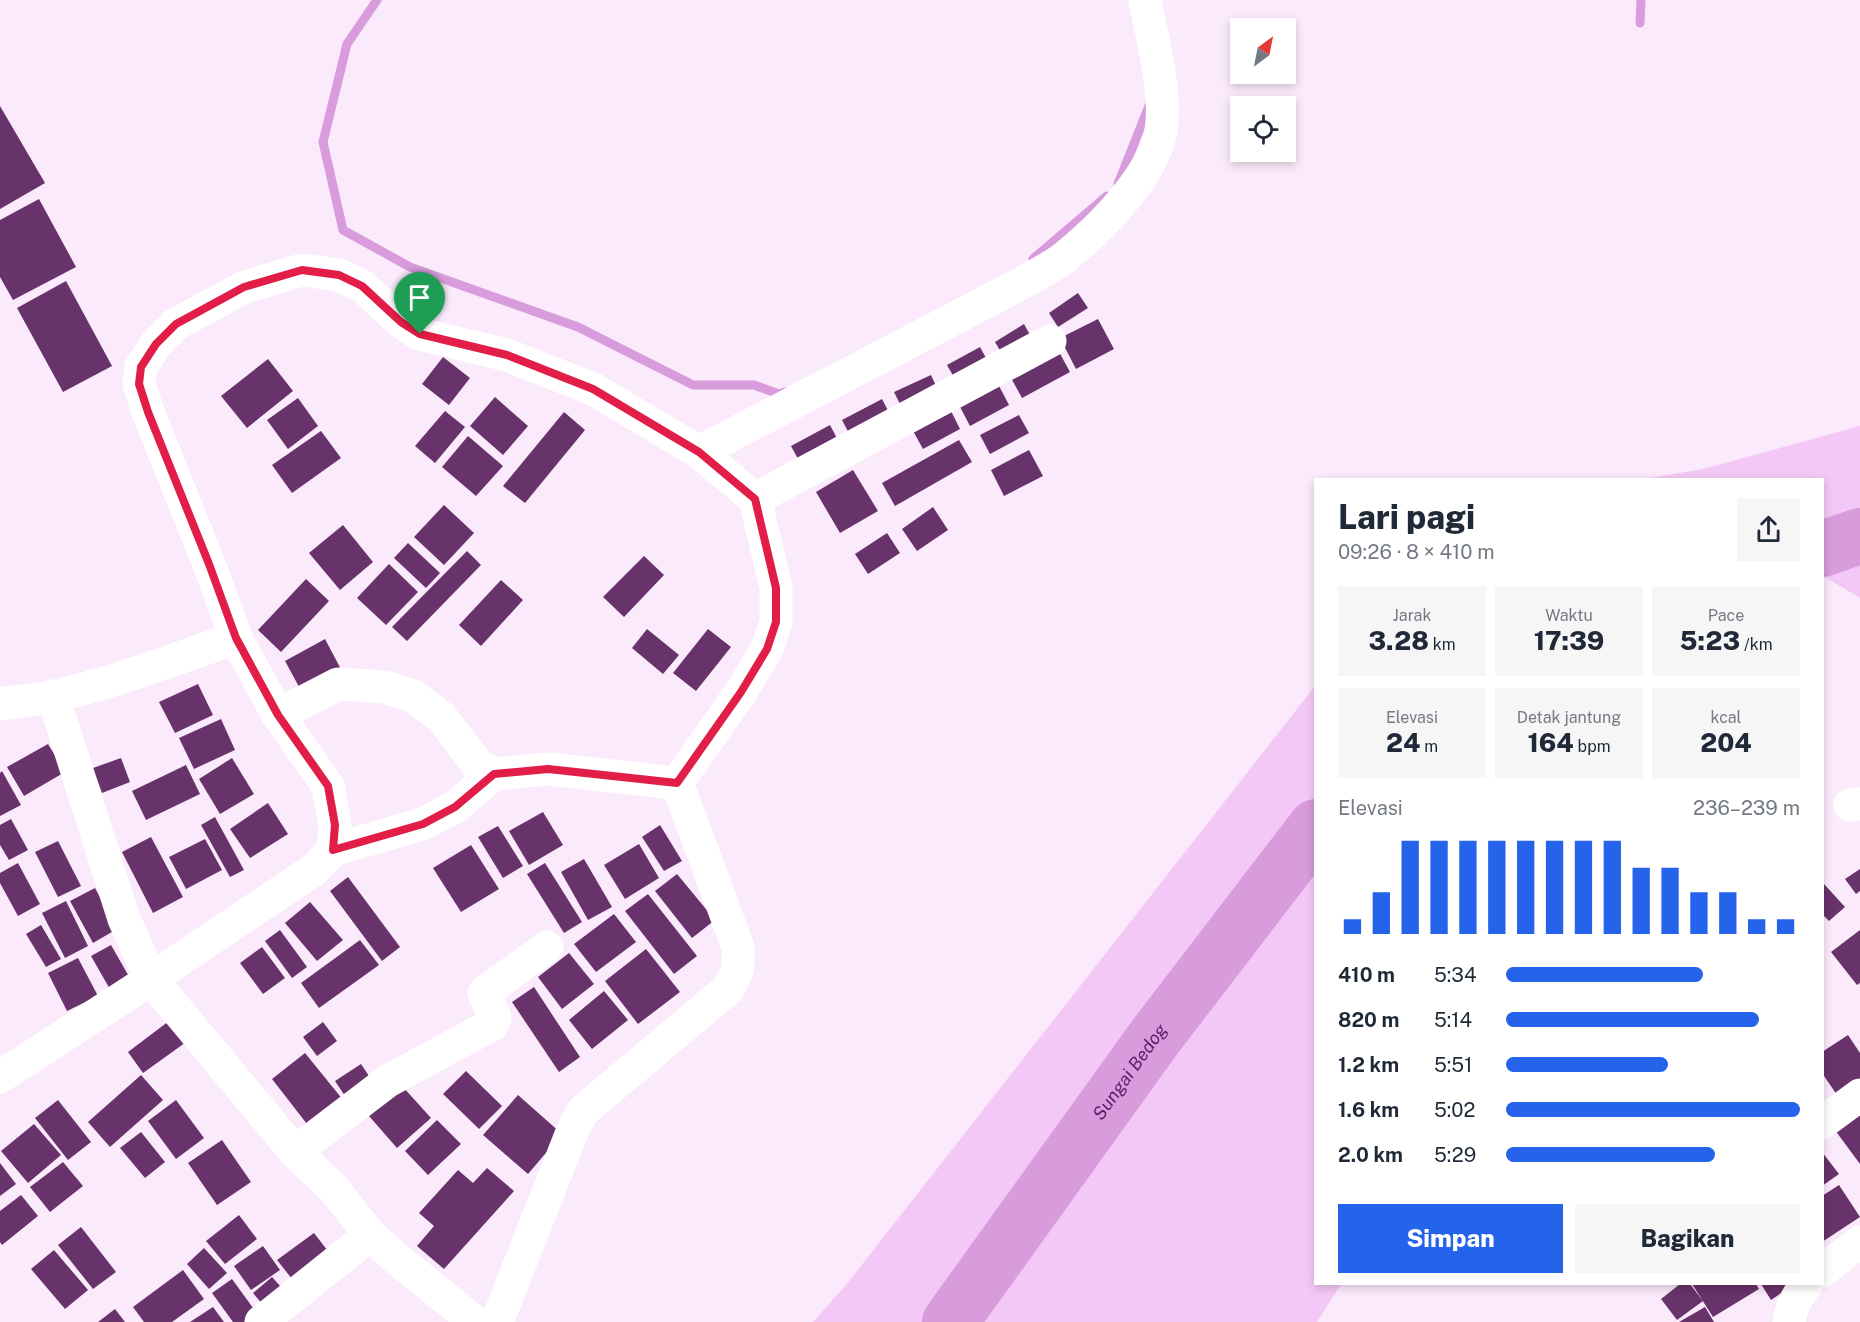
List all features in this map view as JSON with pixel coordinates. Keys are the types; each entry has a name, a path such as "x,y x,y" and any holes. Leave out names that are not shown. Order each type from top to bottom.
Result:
{"street":[{"path":"699,452 1022,283 1064,258 1098,227 1147,168 1159,144 1162,101 1145,0"},
{"path":"333,850 335,825 328,786 278,715 236,638 139,384 141,367 156,344 176,324 244,287 302,270 339,275 362,286 401,322 420,334 507,355 593,389 699,452 755,499 776,588 776,622 767,649 741,692 677,783"},
{"path":"755,499 1050,341"},
{"path":"0,704 53,696 134,673 236,638"},
{"path":"278,715 338,684 385,687 413,696 442,718 478,765 494,774 548,769 677,783"},
{"path":"53,696 124,919 152,979 295,1152 334,1189 370,1235 396,1259 475,1322"},
{"path":"0,1077 152,979 315,869 333,850 423,824 455,807 494,774"},
{"path":"497,1322 574,1127 583,1111 728,989 736,977 739,965 738,947 677,783"},
{"path":"295,1152 388,1081 493,1024 495,1017 484,993 547,947"},
{"path":"1824,1122 1860,1095"},
{"path":"261,1322 370,1235"},
{"path":"1824,1269 1860,1242"},
{"path":"1788,1322 1794,1304 1806,1285"}],"shaded area":[{"path":"1860,426 1860,598 1824,577 1824,478 1650,478 1703,469"},
{"path":"1314,687 1314,1285 1340,1285 1317,1322 813,1322 846,1285"}],"building":[{"path":"0,106 45,183 0,209"},
{"path":"39,199 76,267 13,300 0,277 0,220"},
{"path":"66,281 112,366 63,392 17,308"},
{"path":"1078,293 1088,308 1058,327 1049,313"},
{"path":"1098,319 1114,349 1076,369 1060,338"},
{"path":"1024,324 1034,342 1005,359 995,342"},
{"path":"980,347 992,369 959,386 947,365"},
{"path":"1058,350 1070,372 1022,398 1010,376"},
{"path":"443,357 470,378 449,405 422,384"},
{"path":"268,359 293,391 247,428 221,396"},
{"path":"931,375 940,395 904,412 894,392"},
{"path":"997,382 1009,405 970,426 958,403"},
{"path":"495,397 528,426 503,455 470,426"},
{"path":"298,398 318,426 288,449 267,420"},
{"path":"882,399 893,420 853,441 842,420"},
{"path":"950,409 960,429 923,449 912,429"},
{"path":"445,411 465,427 435,463 415,446"},
{"path":"564,412 585,430 525,503 503,486"},
{"path":"1019,415 1029,433 990,454 980,435"},
{"path":"830,425 843,450 804,470 791,446"},
{"path":"321,431 341,458 292,493 272,465"},
{"path":"468,436 503,466 476,496 442,467"},
{"path":"959,440 972,462 895,506 882,483"},
{"path":"1029,450 1043,476 1004,496 991,470"},
{"path":"853,470 878,511 840,533 816,492"},
{"path":"444,505 474,533 444,565 414,537"},
{"path":"933,507 948,530 917,551 902,529"},
{"path":"343,525 373,562 340,590 309,553"},
{"path":"887,533 900,553 868,574 855,554"},
{"path":"408,543 440,573 426,588 394,558"},
{"path":"467,551 481,565 407,641 392,627"},
{"path":"644,556 664,575 624,617 603,597"},
{"path":"389,564 418,592 386,625 357,598"},
{"path":"306,579 329,601 281,652 258,630"},
{"path":"501,580 523,600 481,646 459,625"},
{"path":"647,629 679,655 663,674 632,648"},
{"path":"708,629 731,647 696,691 673,673"},
{"path":"325,639 344,675 304,696 285,661"},
{"path":"198,684 213,715 175,733 159,702"},
{"path":"221,719 235,750 194,769 179,738"},
{"path":"48,744 65,772 24,796 7,767"},
{"path":"121,758 130,782 102,793 93,768"},
{"path":"232,758 254,794 220,814 199,779"},
{"path":"186,765 200,794 146,820 132,791"},
{"path":"2,771 21,805 0,816 0,773"},
{"path":"268,803 288,834 250,858 230,829"},
{"path":"543,812 563,845 529,865 509,831"},
{"path":"215,817 244,870 230,877 201,825"},
{"path":"11,819 28,850 9,860 0,845 0,825"},
{"path":"660,825 682,861 664,871 642,837"},
{"path":"498,826 523,866 503,878 478,837"},
{"path":"151,837 183,897 153,913 122,852"},
{"path":"205,839 222,870 186,889 169,857"},
{"path":"58,841 81,886 58,897 35,852"},
{"path":"639,844 659,878 625,899 604,865"},
{"path":"471,845 499,889 461,912 433,868"},
{"path":"584,859 612,907 588,920 561,872"},
{"path":"18,863 40,904 18,916 0,883 0,873"},
{"path":"545,863 582,922 564,933 527,874"},
{"path":"1860,869 1860,891 1856,894 1845,879"},
{"path":"677,874 715,920 692,938 655,891"},
{"path":"348,877 400,947 382,961 330,891"},
{"path":"1824,884 1845,907 1829,921 1824,916"},
{"path":"95,888 117,929 93,943 70,901"},
{"path":"648,894 697,956 674,974 625,911"},
{"path":"66,901 88,946 65,958 42,913"},
{"path":"310,902 343,940 317,961 285,923"},
{"path":"614,914 636,942 596,972 574,944"},
{"path":"41,925 61,959 46,967 26,934"},
{"path":"280,930 307,967 292,978 265,941"},
{"path":"1860,930 1860,983 1857,985 1831,952"},
{"path":"360,940 379,965 319,1008 301,983"},
{"path":"111,945 131,980 111,991 91,956"},
{"path":"262,947 285,978 263,994 240,963"},
{"path":"646,949 680,992 638,1024 605,981"},
{"path":"569,953 594,984 562,1009 538,977"},
{"path":"78,958 98,996 67,1011 48,973"},
{"path":"534,987 580,1057 559,1072 512,1002"},
{"path":"604,991 628,1020 592,1049 569,1020"},
{"path":"173,1018 189,1040 143,1073 128,1052"},
{"path":"323,1022 337,1041 317,1056 303,1037"},
{"path":"1848,1035 1860,1053 1860,1080 1837,1095 1824,1076 1824,1051"},
{"path":"305,1053 348,1106 314,1133 272,1079"},
{"path":"361,1064 373,1082 347,1099 335,1081"},
{"path":"466,1071 502,1106 479,1129 443,1094"},
{"path":"141,1075 163,1100 110,1147 88,1122"},
{"path":"403,1087 431,1118 397,1148 369,1116"},
{"path":"518,1095 562,1134 528,1174 483,1135"},
{"path":"58,1100 91,1142 68,1160 35,1118"},
{"path":"176,1100 204,1138 176,1159 148,1121"},
{"path":"1860,1100 1860,1164 1829,1122"},
{"path":"437,1120 461,1144 428,1175 405,1151"},
{"path":"34,1124 61,1155 28,1183 1,1151"},
{"path":"141,1132 165,1162 145,1178 120,1148"},
{"path":"222,1140 251,1182 217,1205 188,1163"},
{"path":"1824,1155 1839,1174 1824,1185"},
{"path":"63,1162 83,1186 50,1212 30,1187"},
{"path":"0,1163 16,1184 0,1196"},
{"path":"487,1168 514,1191 444,1269 417,1246 434,1226 419,1213 458,1170 473,1183"},
{"path":"1839,1185 1860,1217 1824,1241 1824,1195"},
{"path":"21,1195 38,1216 2,1245 0,1242 0,1211"},
{"path":"239,1215 257,1239 225,1264 206,1241"},
{"path":"81,1227 116,1272 93,1289 58,1245"},
{"path":"314,1233 331,1255 296,1284 277,1260"},
{"path":"263,1246 280,1270 251,1290 234,1266"},
{"path":"204,1248 227,1273 209,1289 187,1264"},
{"path":"54,1250 88,1290 65,1309 31,1269"},
{"path":"183,1270 204,1299 172,1322 144,1322 133,1307"},
{"path":"272,1277 289,1296 269,1312 253,1293"},
{"path":"232,1279 261,1319 257,1322 233,1322 212,1293"},
{"path":"1679,1285 1691,1285 1703,1301 1677,1320 1661,1299"},
{"path":"1693,1285 1757,1285 1759,1289 1713,1317"},
{"path":"1762,1285 1794,1285 1771,1300"},
{"path":"213,1307 224,1322 190,1322"},
{"path":"1705,1307 1714,1322 1679,1322"},
{"path":"115,1309 125,1322 98,1322"}],"waterway":[{"path":"377,0 347,44 323,142 343,230 410,267 578,327 693,385 754,385 779,394 785,392"},
{"path":"1640,23 1641,0"},
{"path":"1118,184 1149,106"},
{"path":"1033,259 1107,196"},
{"name":"Sungai Bedog","path":"1824,548 1860,536"},
{"name":"Sungai Bedog","path":"950,1322 1155,1037 1314,830"}],"route":[{"path":"302,270 339,275 362,286 401,322 420,334 507,355 593,389 699,452 755,499 776,588 776,622 767,649 741,692 677,783 548,769 494,774 455,807 423,824 333,850 335,825 328,786 278,715 236,638 148,412 139,384 141,367 156,344 176,324 244,287 302,270"}]}
